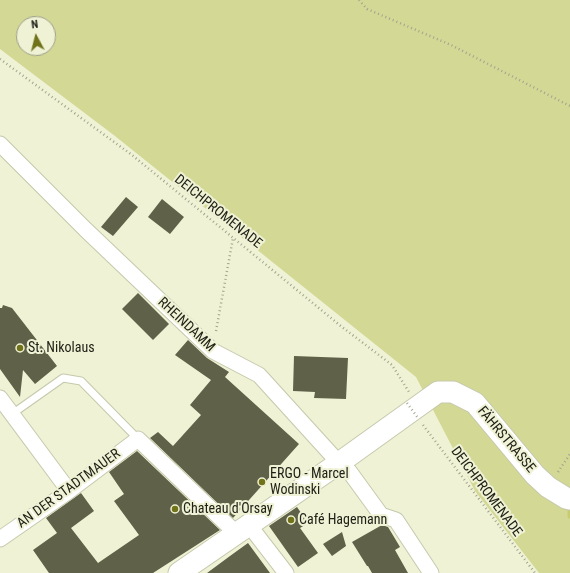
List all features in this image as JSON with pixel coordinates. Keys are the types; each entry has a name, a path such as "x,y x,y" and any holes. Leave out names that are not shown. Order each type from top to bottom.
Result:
{"main road":[{"name":"FÄHRSTRASSE","path":"243,530 438,392 453,392 475,403 535,475 548,487 570,499"},
{"path":"179,573 243,530"}],"street":[{"name":"RHEINDAMM","path":"0,144 86,230 213,351 259,375 339,463 349,471 381,515 396,520 431,573"},
{"path":"0,398 69,491"},
{"path":"138,439 243,530 286,573"},
{"name":"AN DER STADTMAUER","path":"0,538 69,491 138,439"}],"lane":[{"path":"12,414 63,378 81,381 138,439"}],"path":[{"path":"359,0 367,9 451,45 570,106"},
{"name":"DEICHPROMENADE","path":"0,59 132,155 392,365 411,395"},
{"path":"213,351 233,237"},
{"path":"407,403 418,418"},
{"name":"DEICHPROMENADE","path":"421,422 535,573"}],"green space":[{"path":"0,0 570,0 570,573 539,573 475,491 416,377 115,136 0,49"}],"building":[{"path":"126,197 138,207 113,236 101,227"},
{"path":"162,199 184,217 170,234 148,217"},
{"path":"138,293 169,324 153,340 122,309"},
{"name":"St. Nikolaus","path":"3,305 12,308 57,366 35,384 23,370 20,397 0,369 0,308 2,308"},
{"path":"188,340 207,358 229,372 225,377 299,444 233,518 150,438 158,432 173,446 201,415 190,405 211,380 175,355"},
{"path":"294,356 348,358 346,399 314,398 315,392 293,391"},
{"path":"137,451 220,530 153,573 49,573 33,550 57,533 46,518 81,493 94,511 71,528 98,563 139,535 114,501 124,494 109,472"},
{"path":"297,507 308,523 300,528 318,553 298,567 269,526"},
{"path":"382,525 388,527 400,547 395,550 408,573 372,573 352,542"},
{"path":"342,532 346,546 332,556 323,544"},
{"path":"248,543 270,573 207,573 230,556"}],"waterway":[{"path":"570,511 570,516"}],"place":[{"name":"St. Nikolaus","path":"20,348"},
{"name":"ERGO - Marcel Wodinski","path":"262,482"},
{"name":"Chateau d'Orsay","path":"175,509"},
{"name":"Café Hagemann","path":"291,520"}]}
